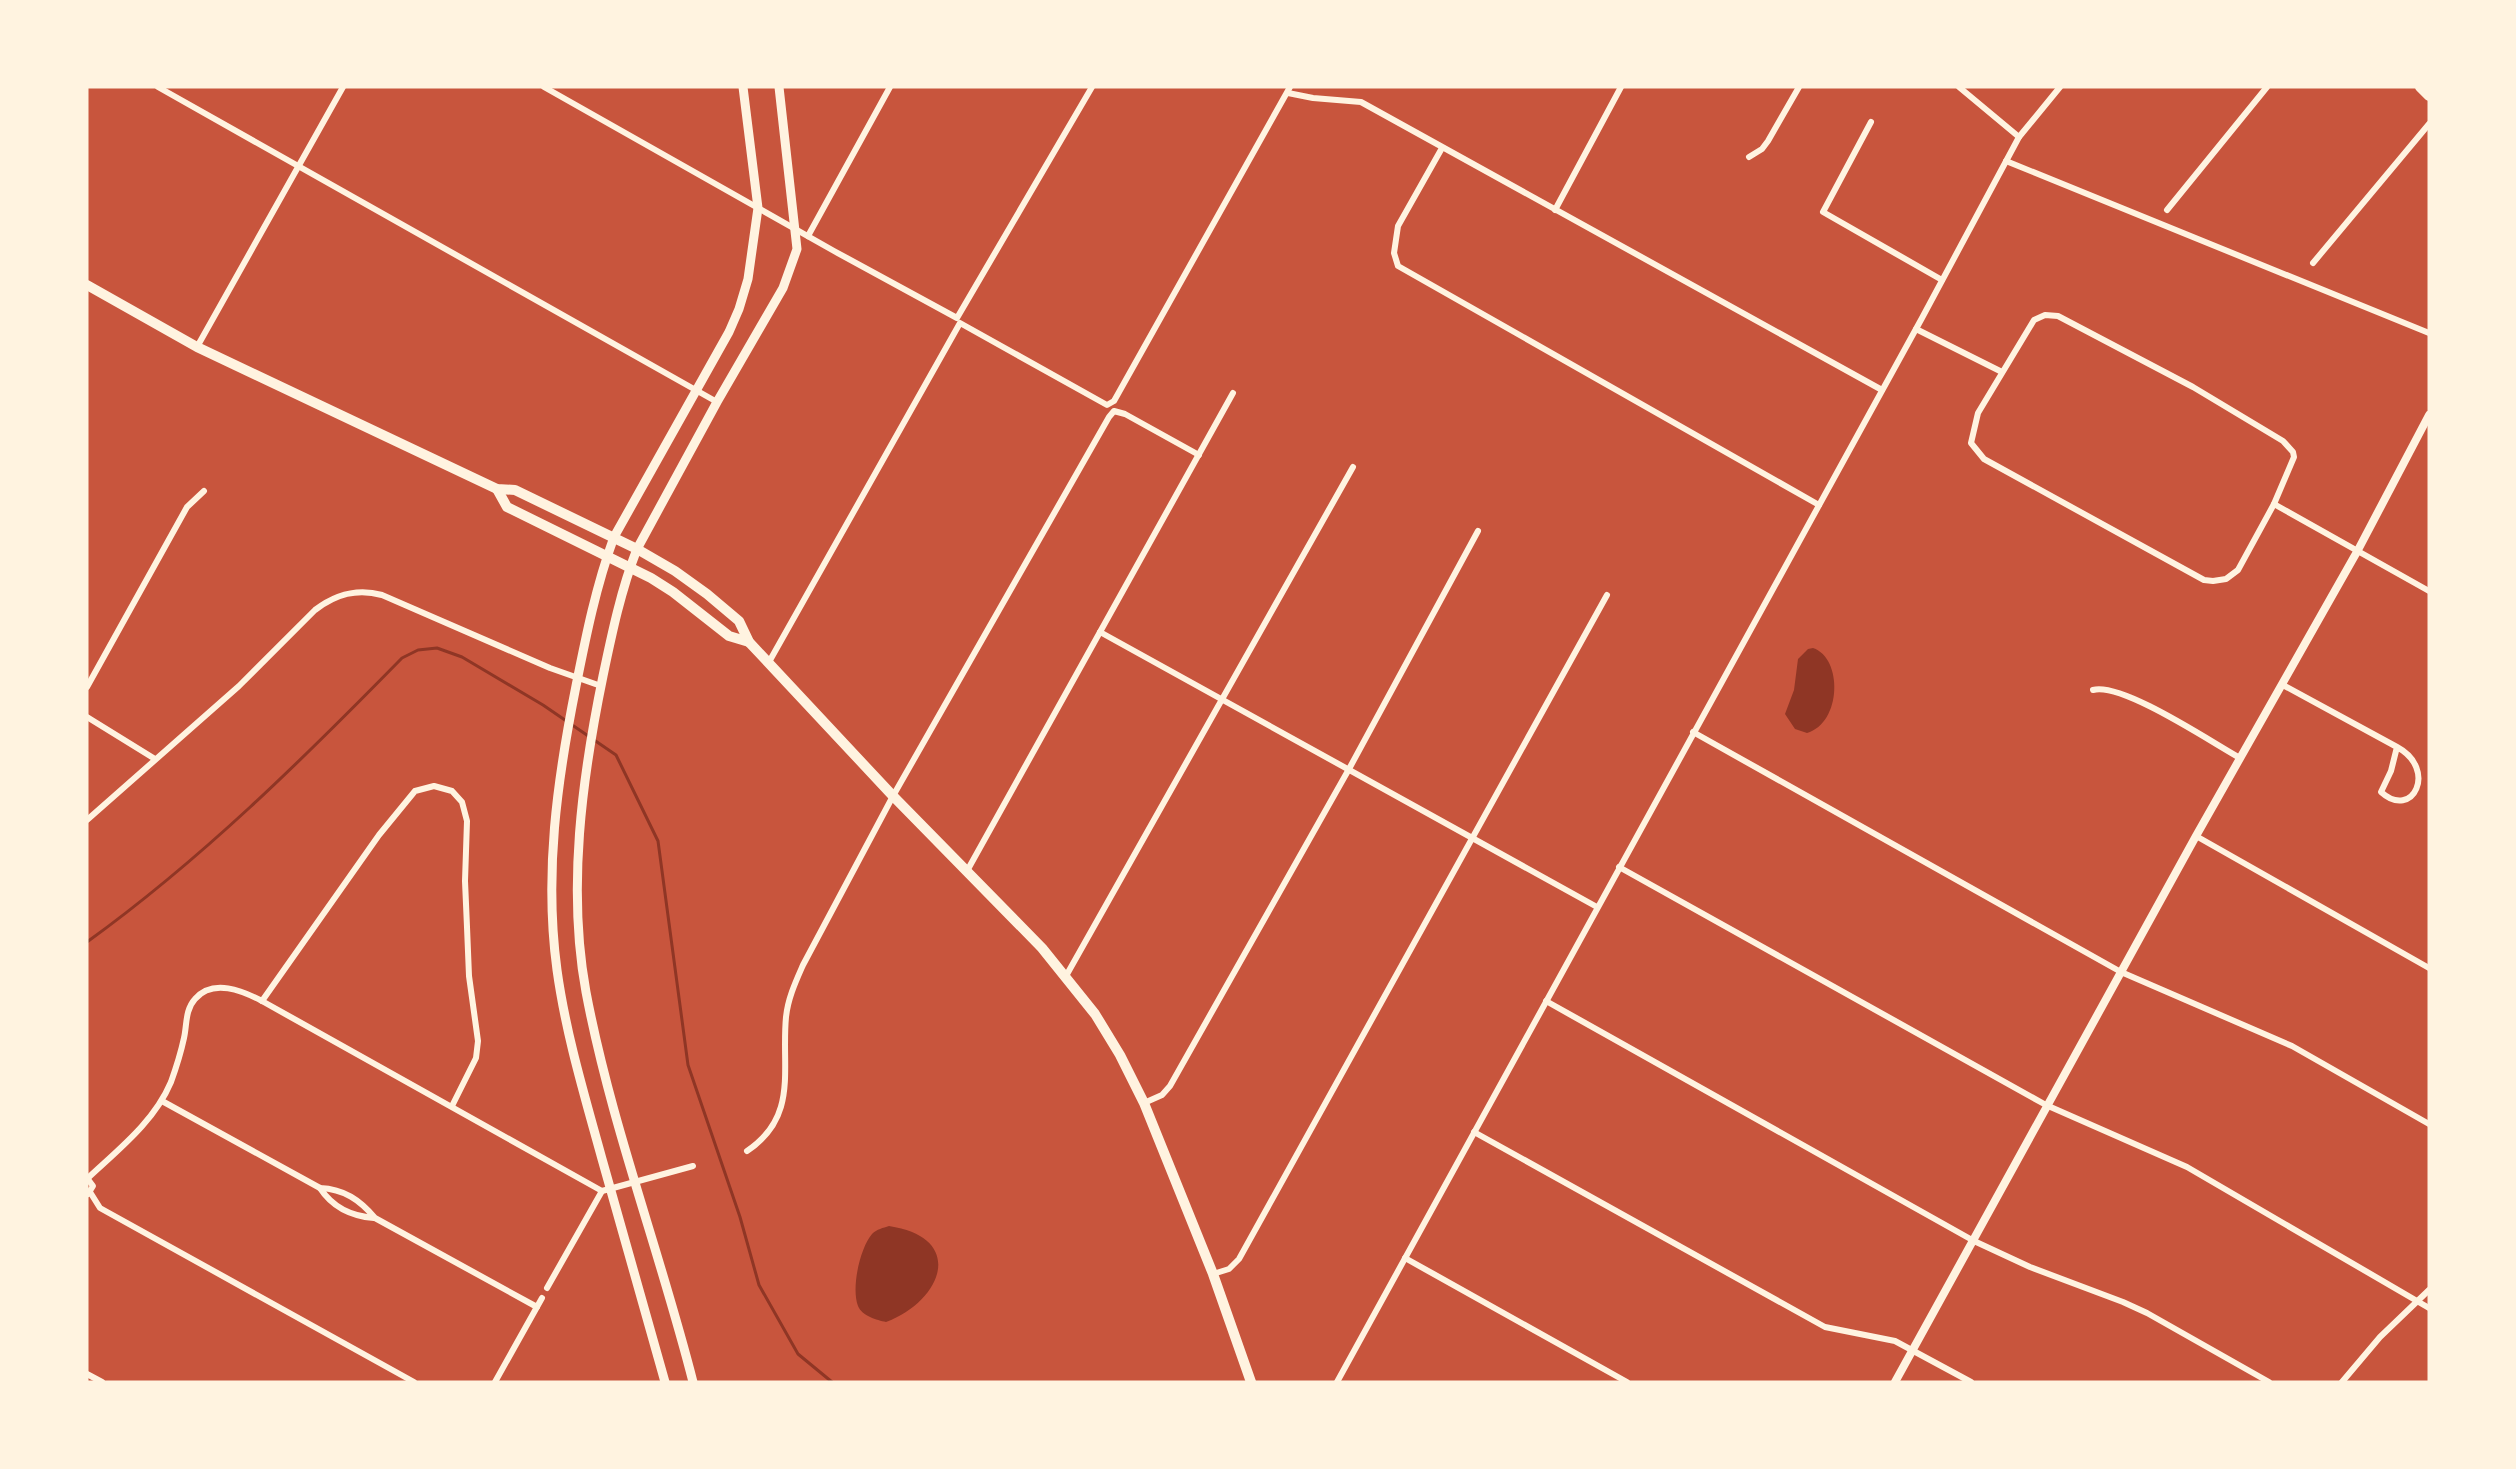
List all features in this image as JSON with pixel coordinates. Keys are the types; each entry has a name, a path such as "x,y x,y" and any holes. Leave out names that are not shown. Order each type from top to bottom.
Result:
{"main road":[{"path":"665,1382 606,1190 564,1014 552,915 551,859 566,738 590,618 607,556 614,537 729,332 748,279 758,208 743,87"},
{"path":"693,1382 606,1080 586,990 578,875 580,820 588,754 617,610 630,568 717,402 783,288 797,249 778,87"},
{"path":"2420,87 2429,96"},
{"path":"87,285 197,347 497,489 515,490 638,549 675,571 739,621 749,642 893,796 1042,948 1095,1014 1120,1055 1144,1103 1213,1275 1251,1382"},
{"path":"497,489 507,507 630,568 673,592 729,636 749,642"}],"street":[{"path":"158,87 717,402"},
{"path":"197,347 343,87"},
{"path":"544,87 1107,405 1114,401 1289,90 1313,98 1361,102 1882,390"},
{"path":"808,236 890,87"},
{"path":"769,662 958,320 1092,87"},
{"path":"1556,210 1621,87"},
{"path":"1749,157 1762,149 1768,141 1799,87"},
{"path":"1959,87 2019,137"},
{"path":"1337,1382 1916,329 2019,137 2060,87"},
{"path":"2167,210 2267,87"},
{"path":"1871,122 1823,212 1942,280"},
{"path":"2313,263 2429,124"},
{"path":"1442,148 1398,226 1394,253 1398,266 1818,505"},
{"path":"2006,161 2429,333"},
{"path":"2045,315 2058,316 2193,387 2283,441 2295,457 2274,504 2238,570 2226,579 2204,580 1984,459 1971,443 1971,435 1978,413 2002,372 2034,320 2045,315"},
{"path":"1916,329 2002,372"},
{"path":"967,871 1233,393"},
{"path":"747,1151 764,1139 782,1107 785,1090 786,1016 795,982 893,796 1108,417 1114,411 1125,414 1199,455"},
{"path":"1895,1382 1974,1241 2046,1105 2358,550 2429,415"},
{"path":"1066,976 1353,467"},
{"path":"87,687 187,507 204,491"},
{"path":"2274,504 2429,591"},
{"path":"1144,1103 1162,1095 1170,1086 1349,769 1478,531"},
{"path":"87,820 239,686 315,610 326,602 347,593 370,591 382,595 550,668 602,686"},
{"path":"1213,1275 1229,1269 1239,1259 1607,595"},
{"path":"1100,632 1597,908"},
{"path":"2283,685 2397,747 2416,764 2420,777 2412,796 2401,802 2390,800 2381,792 2391,771 2397,747"},
{"path":"2093,690 2101,687 2127,695 2240,759"},
{"path":"87,717 155,759"},
{"path":"1693,732 2121,972 2292,1046 2429,1124"},
{"path":"262,1002 379,835 415,791 434,786 452,791 462,802 467,820 465,881 467,927 478,1041 476,1058 452,1106"},
{"path":"2196,836 2429,968"},
{"path":"1619,867 2046,1105 2187,1167 2429,1308"},
{"path":"414,1382 100,1208 89,1193 93,1186 88,1178 136,1135 162,1101 179,1056 191,1004 200,994 209,990 235,989 262,1002 606,1190"},
{"path":"1546,1001 1974,1241 2030,1268 2131,1305 2270,1382"},
{"path":"162,1101 320,1188 336,1189 362,1203 375,1218 537,1307"},
{"path":"1474,1132 1825,1327 1846,1333 1882,1337 1913,1349 1971,1382"},
{"path":"547,1288 606,1190 693,1166"},
{"path":"320,1188 330,1202 356,1216 375,1218"},
{"path":"1405,1258 1627,1382"},
{"path":"2342,1382 2380,1337 2429,1290"},
{"path":"495,1382 542,1298"},
{"path":"87,1374 102,1382"}],"shaded area":[{"path":"1813,648 1823,654 1830,664 1834,677 1834,690 1827,717 1819,727 1807,733 1795,729 1785,714 1794,690 1798,659 1808,649"},
{"path":"889,1226 914,1233 929,1243 937,1256 938,1271 932,1286 921,1300 886,1322 870,1317 860,1309 856,1298 856,1279 860,1258 868,1240 876,1231"}],"waterway":[{"path":"87,942 171,877 250,807 402,658 418,650 437,648 462,657 543,705 616,755 658,841 688,1065 740,1217 759,1285 798,1354 832,1382"}]}
